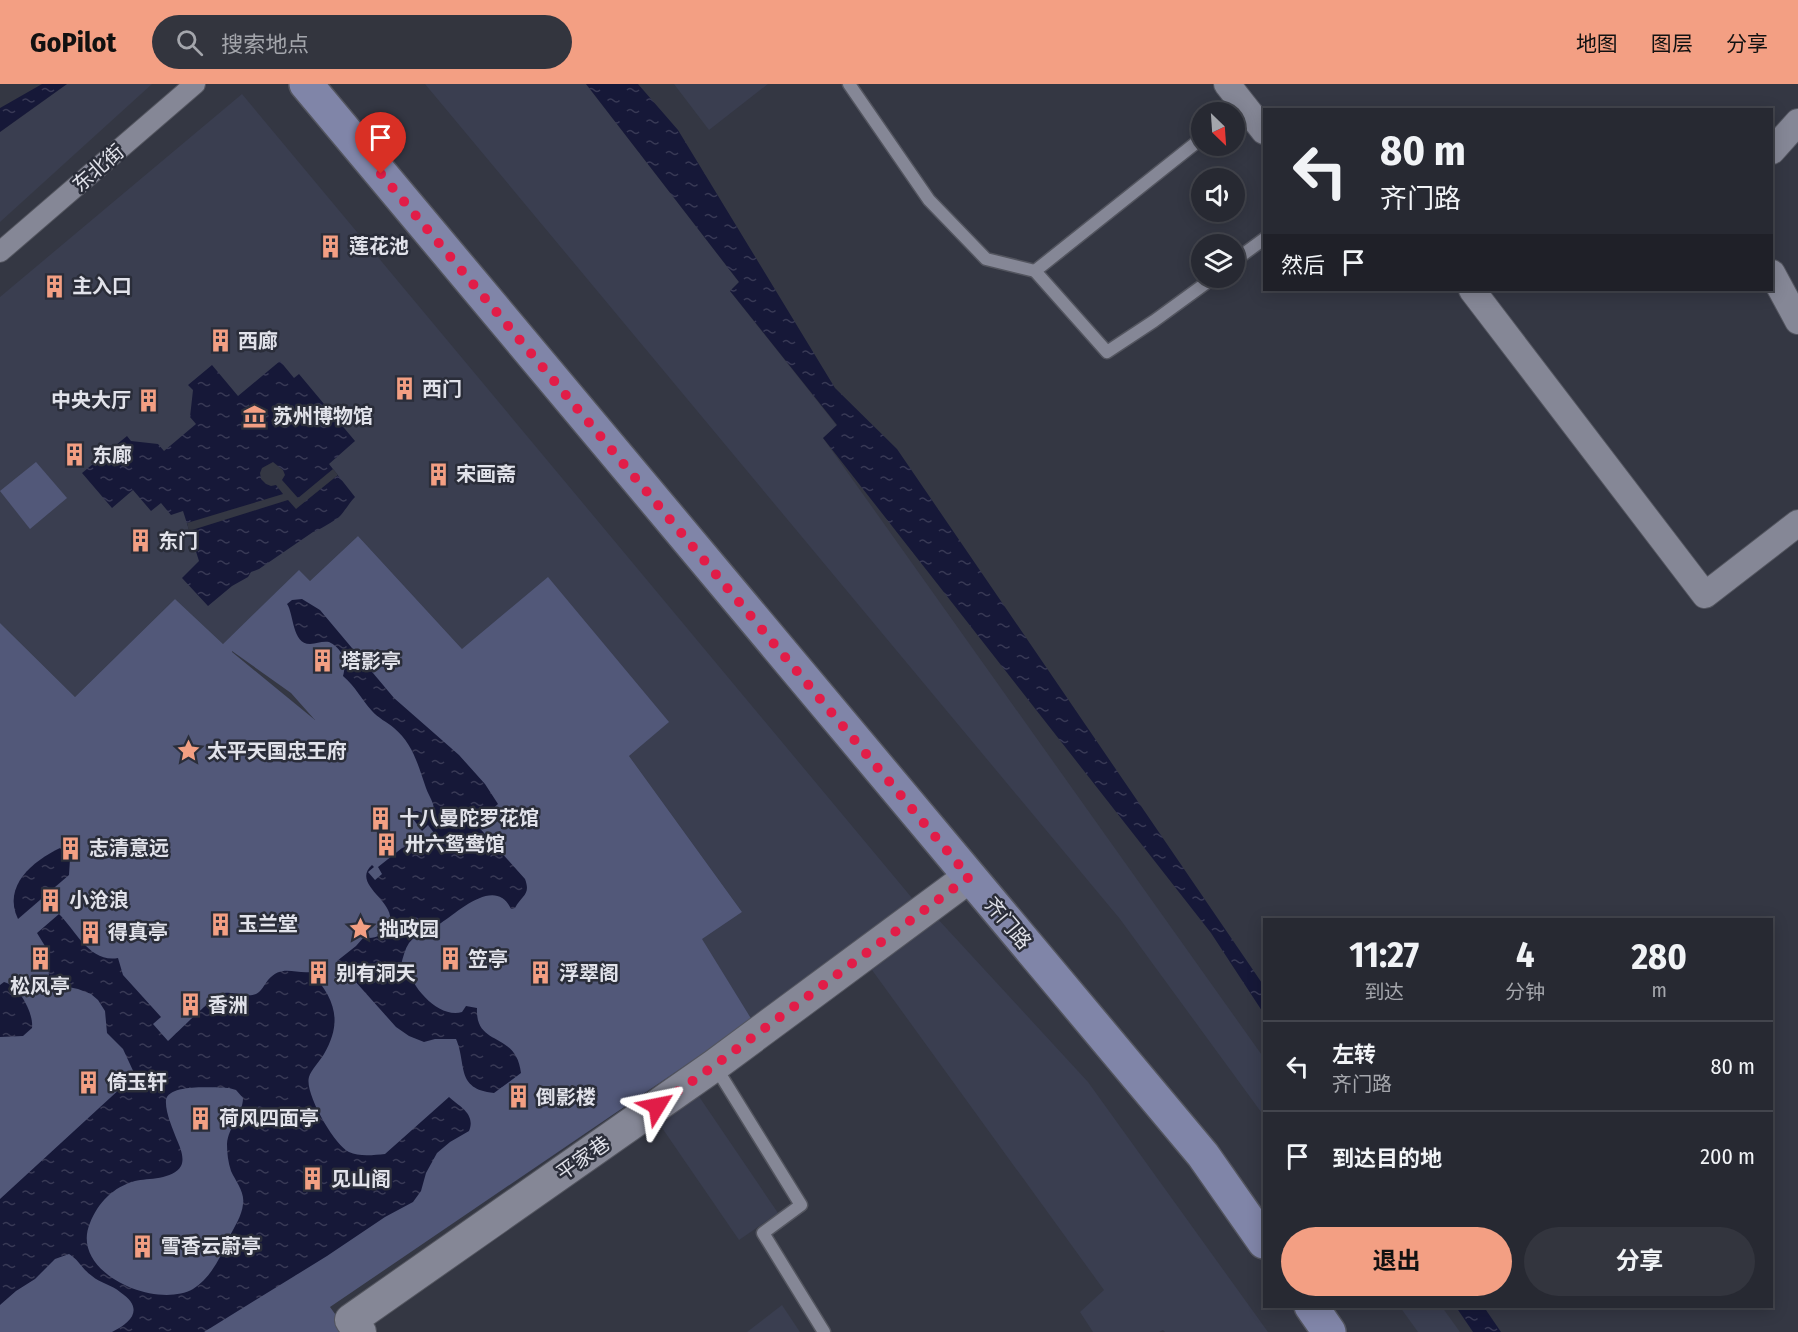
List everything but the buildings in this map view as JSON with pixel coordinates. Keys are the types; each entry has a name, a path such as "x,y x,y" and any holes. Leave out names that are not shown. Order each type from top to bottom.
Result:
{"main road":[{"name":"齐门路","path":"306,84 1203,1155 1263,1241"},
{"path":"1312,1308 1329,1332"}],"street":[{"name":"东北街","path":"0,252 195,84"},
{"path":"1227,84 1236,102"},
{"path":"1245,114 1263,130"},
{"path":"1773,149 1798,122"},
{"path":"1773,275 1798,321"},
{"path":"1473,291 1705,595 1798,523"},
{"name":"平家巷","path":"360,1332 351,1320 715,1065 969,877"}],"lane":[{"path":"849,84 928,200 986,259 1035,271 1107,352 1199,288"},
{"path":"1035,271 1191,147"},
{"path":"1245,253 1263,240"},
{"path":"715,1065 801,1205 762,1233 824,1332"}],"shaded area":[{"path":"67,84 152,84 0,222 0,132"},
{"path":"425,84 586,84 739,282 730,291 837,426 823,438 1263,1057 1263,1115 1120,919"},
{"path":"674,84 768,84 709,130"},
{"name":"苏州博物馆","path":"242,94 912,898 752,1020 701,939 742,912 629,756 668,722 462,649 358,536 310,581 299,571 223,644 175,599 75,697 0,623 0,297"},
{"path":"36,462 67,498 30,529 0,491"},
{"name":"拙政园","path":"358,536 462,649 548,577 669,722 629,756 742,912 702,939 752,1020 330,1307 348,1332 0,1332 0,623 75,697 175,599 223,644 299,570 310,581","holes":["232,651 291,693 315,720"]},
{"path":"936,917 1088,1082 1268,1332 1165,1332 1163,1330 1159,1332 1093,1332 1080,1312 1104,1290 872,970"},
{"path":"698,1095 778,1213 739,1240 658,1122"},
{"path":"782,1305 800,1332 747,1332"},
{"path":"1401,1308 1443,1308 1460,1332 1418,1332"}],"water":[{"path":"42,84 67,84 0,132 0,108"},
{"path":"586,84 638,84 678,130 835,388 897,449 1263,985 1263,1012 1211,933 823,438 837,425 730,291 739,282"},
{"path":"280,361 294,378 299,374 355,441 329,464 355,497 337,519 251,572 248,577 232,586 208,606 182,578 199,561 183,511 171,515 161,503 151,511 133,490 112,508 82,473 127,436 131,441 158,444 164,451 196,424 190,417 193,390 188,385 212,365 238,396"},
{"path":"302,599 320,610 394,698 459,755 485,784 498,804 476,824 525,879 527,888 525,895 515,908 511,909 504,900 496,896 477,899 412,940 406,948 401,965 408,967 415,984 436,1006 453,1013 462,1012 466,1006 477,1008 478,1021 482,1029 512,1050 518,1060 521,1073 494,1093 482,1091 468,1081 464,1074 456,1039 435,1039 424,1042 409,1036 396,1027 337,961 363,938 372,938 385,931 390,922 389,913 385,904 367,881 367,873 372,865 374,867 368,872 375,880 382,874 378,867 421,833 427,839 434,833 428,825 422,831 408,812 417,811 431,816 434,809 406,741 401,734 372,711 343,676 344,660 338,648 329,642 310,644 300,639 287,604 292,600"},
{"path":"60,848 70,859 69,875 18,919 14,907 17,885 31,867"},
{"path":"59,914 92,951 99,956 118,958 123,975 161,1017 153,1024 168,1041 204,1007 224,993 252,995 260,991 278,972 311,972 331,1001 335,1021 330,1042 310,1074 309,1085 311,1095 322,1118 343,1148 357,1155 385,1154 449,1097 469,1115 471,1125 469,1131 437,1153 426,1173 421,1191 413,1202 385,1217 327,1256 204,1332 112,1332 130,1319 134,1309 132,1304 117,1290 89,1274 69,1254 55,1259 35,1279 0,1305 0,1199 135,1075 123,1049 107,1033 105,1011 98,1000 91,994 78,989 49,983 48,951 37,933","holes":["194,1088 236,1090 243,1098 241,1110 228,1138 227,1151 231,1171 243,1195 243,1204 215,1266 193,1289 177,1294 158,1294 138,1290 119,1282 103,1271 92,1257 87,1241 90,1223 97,1209 120,1187 135,1181 172,1174 181,1166 182,1153 167,1110 166,1100 169,1095 175,1091"]},
{"path":"4,982 10,984 20,994 31,1015 32,1028 23,1036 0,1037 0,985"},
{"path":"1457,1308 1485,1308 1501,1332 1473,1332"}],"pier":[{"path":"273,462 283,470 285,475 282,480 298,498 333,469 338,475 296,509 288,500 189,531 187,523 283,494 276,485 266,484 261,479 262,468"}],"place":[{"name":"莲花池","path":"331,246"},
{"name":"主入口","path":"54,286"},
{"name":"西廊","path":"220,341"},
{"name":"西门","path":"404,389"},
{"name":"中央大厅","path":"149,400"},
{"name":"苏州博物馆","path":"255,416"},
{"name":"东廊","path":"74,455"},
{"name":"宋画斋","path":"438,474"},
{"name":"东门","path":"140,541"},
{"name":"塔影亭","path":"323,661"},
{"name":"太平天国忠王府","path":"189,751"},
{"name":"十八曼陀罗花馆","path":"381,818"},
{"name":"卅六鸳鸯馆","path":"387,844"},
{"name":"志清意远","path":"71,848"},
{"name":"小沧浪","path":"51,900"},
{"name":"玉兰堂","path":"220,924"},
{"name":"拙政园","path":"361,929"},
{"name":"得真亭","path":"90,932"},
{"name":"松风亭","path":"40,958"},
{"name":"笠亭","path":"450,959"},
{"name":"别有洞天","path":"318,973"},
{"name":"浮翠阁","path":"541,973"},
{"name":"香洲","path":"190,1005"},
{"name":"倚玉轩","path":"89,1082"},
{"name":"倒影楼","path":"518,1097"},
{"name":"荷风四面亭","path":"201,1118"},
{"name":"见山阁","path":"313,1179"},
{"name":"雪香云蔚亭","path":"143,1246"}],"route":[{"path":"381,174 969,877 657,1106"}]}
